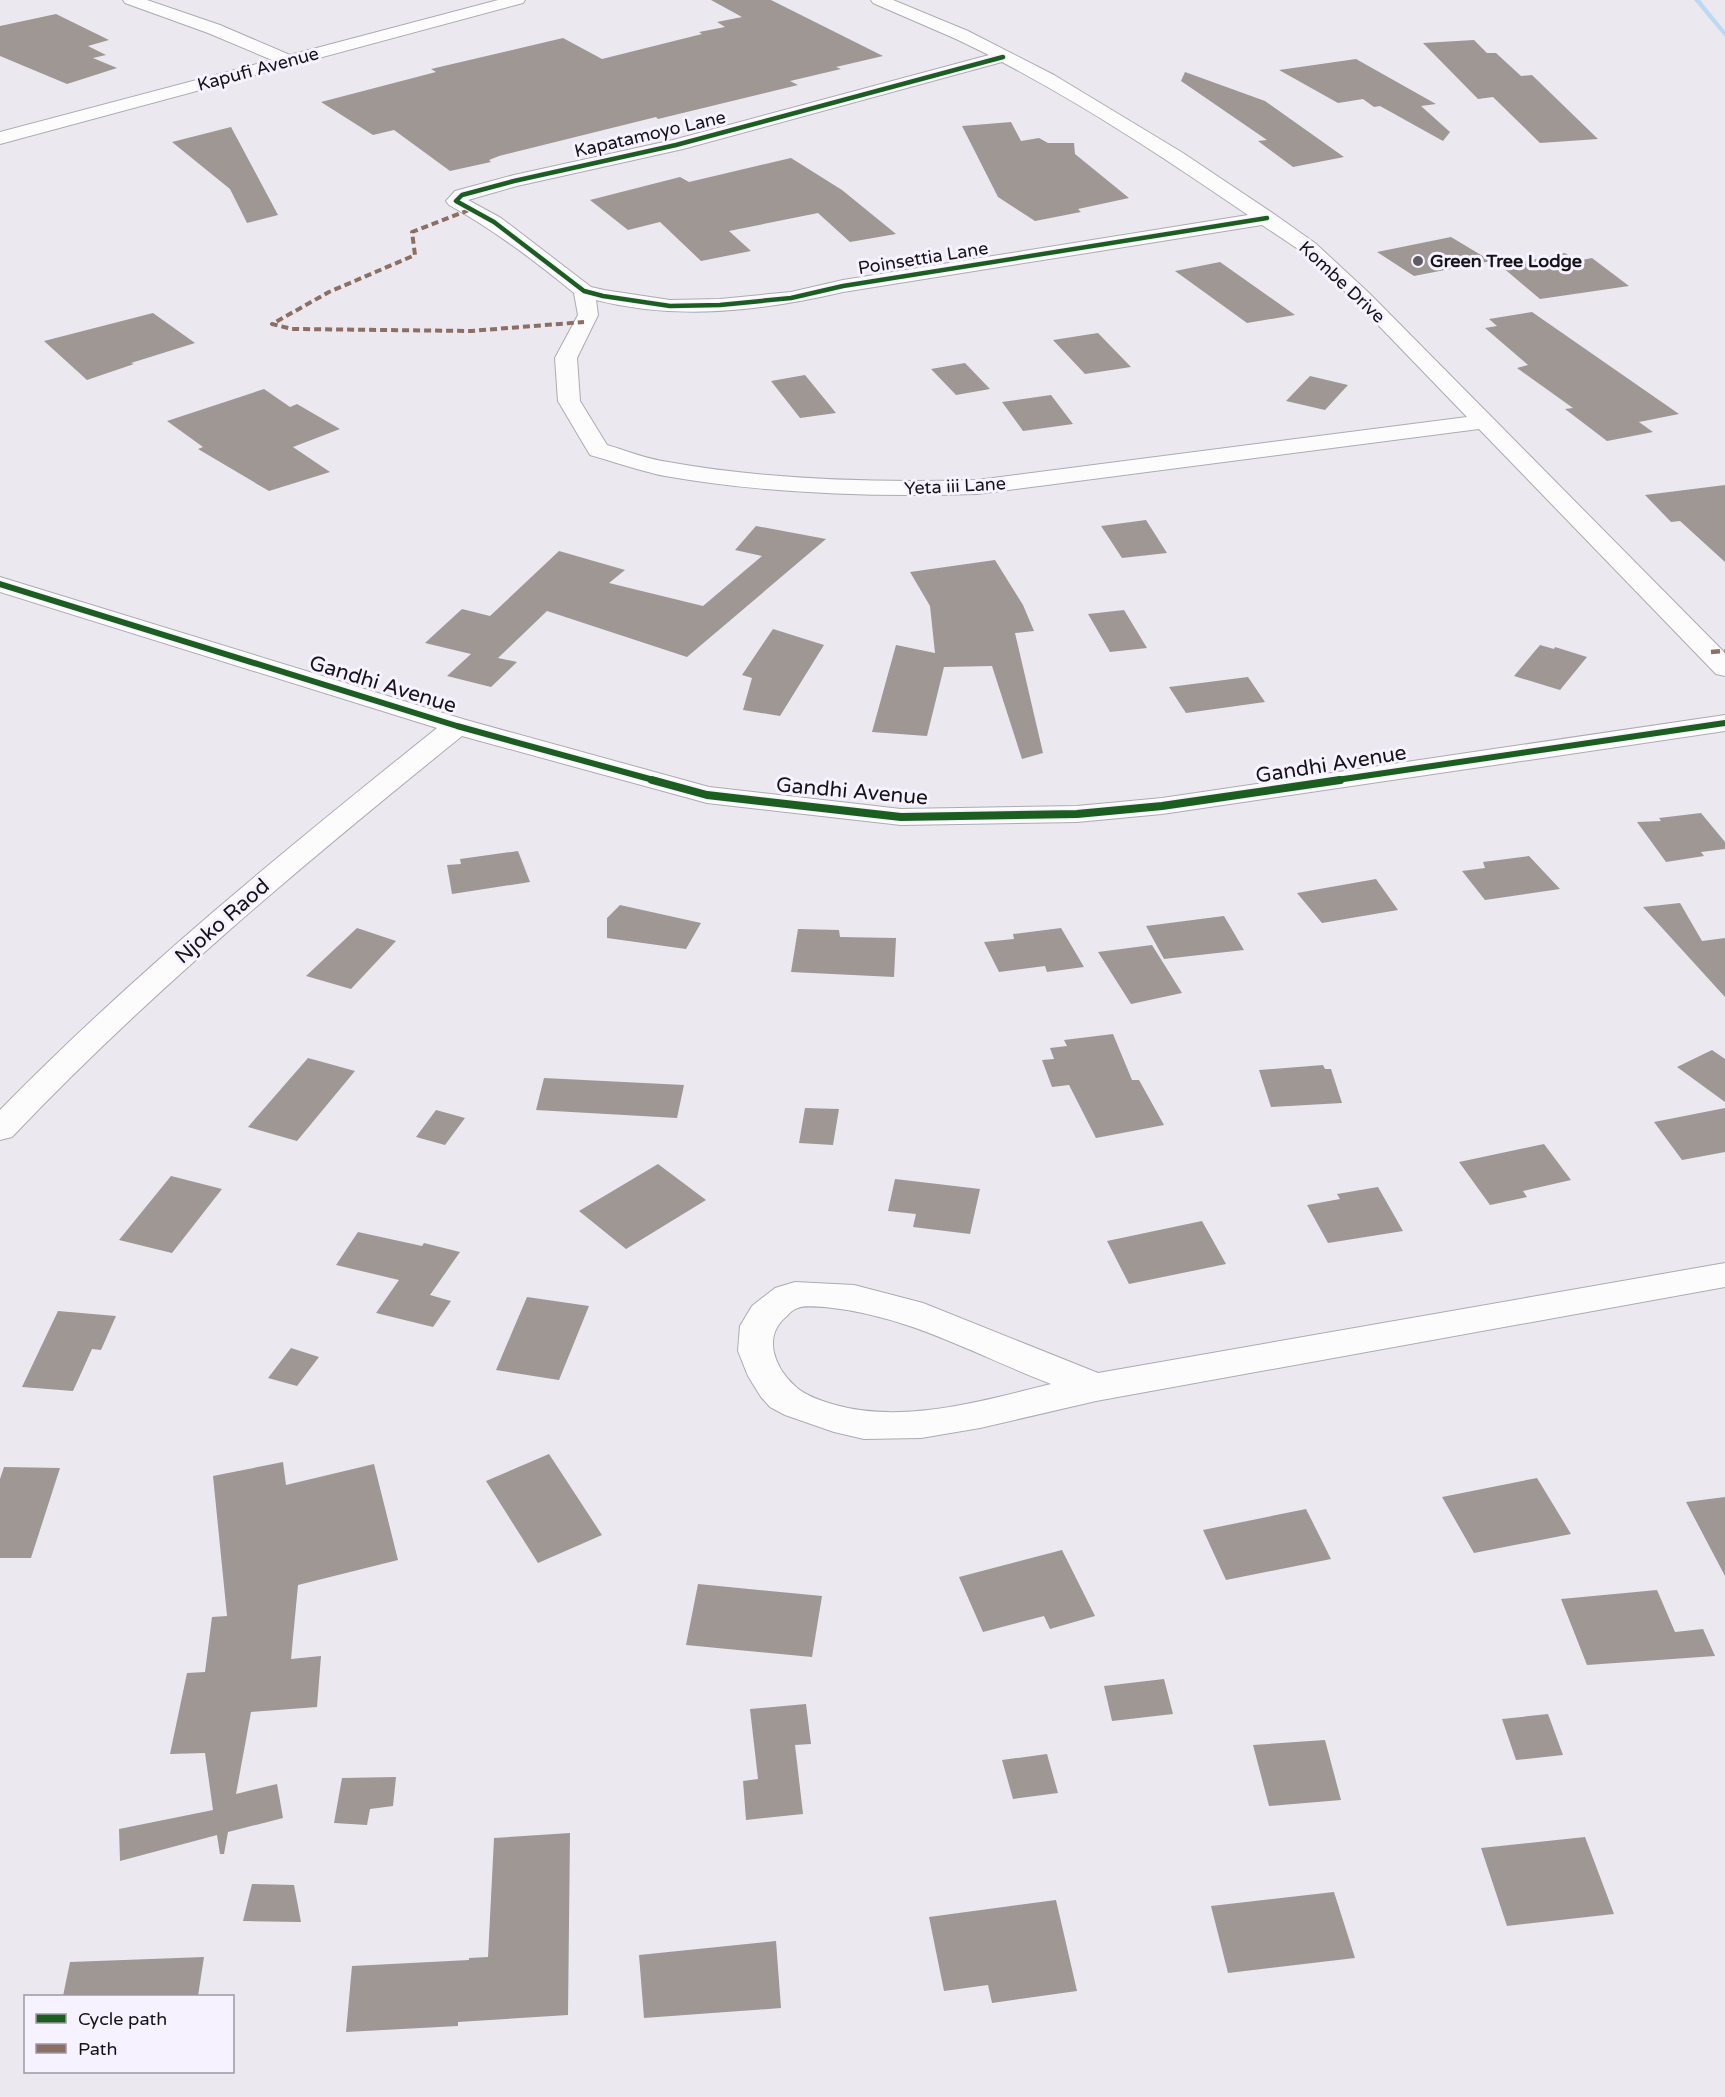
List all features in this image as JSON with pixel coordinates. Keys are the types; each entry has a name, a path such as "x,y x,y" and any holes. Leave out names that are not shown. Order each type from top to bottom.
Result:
{"street":[{"path":"131,0 214,29 290,61"},
{"name":"Kapufi Avenue","path":"0,138 517,0"},
{"name":"Kombe Drive","path":"879,0 962,35 1058,85 1176,157 1308,247 1362,297 1725,668"},
{"name":"Kapatamoyo Lane","path":"584,291 528,246 456,201 458,198 514,181 676,145 888,90 1003,57"},
{"name":"Poinsettia Lane","path":"584,291 670,306 791,298 843,286 1267,218"},
{"name":"Yeta iii Lane","path":"584,291 588,315 566,358 569,401 598,450 665,469 772,482 841,487 904,489 977,487 1484,422"},
{"name":"Gandhi Avenue","path":"0,584 457,726 707,795 901,817 1077,814 1162,806 1725,723"},
{"name":"Njoko Raod","path":"0,1129 56,1070 141,992 314,841 457,726"},
{"path":"1096,1387 1023,1358 948,1324 891,1304 829,1296 792,1295 764,1312 756,1332 754,1345 758,1362 784,1399 815,1412 863,1425 916,1425 992,1411 1096,1387 1725,1275"}],"building":[{"path":"711,0 771,0 883,56 790,81 798,85 658,119 656,117 499,156 489,160 491,162 450,171 394,130 373,135 321,102 436,72 431,69 563,38 602,59 702,34 699,32 725,27 717,22 742,17"},
{"path":"56,14 109,40 88,46 106,55 93,58 117,68 67,84 0,56 0,26"},
{"path":"1474,40 1487,53 1496,53 1521,76 1532,75 1598,139 1540,143 1493,97 1478,99 1423,43"},
{"path":"1356,59 1436,104 1421,106 1450,132 1443,141 1380,106 1374,107 1363,99 1338,103 1279,70"},
{"path":"1185,72 1265,101 1344,157 1293,167 1258,141 1267,140 1181,81"},
{"path":"1011,122 1021,141 1039,138 1048,143 1074,143 1075,154 1129,198 1078,209 1081,212 1035,221 998,197 962,126"},
{"path":"231,127 278,215 247,223 230,189 172,142"},
{"path":"791,158 842,190 896,234 850,242 818,213 729,231 751,251 701,261 660,222 628,230 590,200 680,177 689,182"},
{"path":"1451,237 1491,261 1414,276 1377,252"},
{"path":"1565,253 1577,261 1592,258 1629,286 1540,299 1501,266"},
{"path":"1220,262 1295,315 1247,323 1175,271"},
{"path":"1532,312 1679,414 1639,422 1653,432 1607,441 1565,409 1573,408 1517,368 1528,365 1485,328 1497,326 1489,319"},
{"path":"153,313 195,343 131,363 134,364 87,380 44,341"},
{"path":"1098,333 1131,367 1085,374 1053,340"},
{"path":"965,363 990,389 956,395 931,369"},
{"path":"805,375 836,413 800,418 771,381"},
{"path":"1310,376 1348,385 1325,410 1286,401"},
{"path":"264,389 290,407 297,404 340,429 293,447 330,472 269,491 198,449 203,447 167,421"},
{"path":"1051,395 1073,424 1023,431 1002,402"},
{"path":"1725,485 1725,562 1680,521 1671,522 1645,495"},
{"path":"1146,520 1167,553 1122,558 1101,526"},
{"path":"756,526 826,539 687,657 547,611 498,658 517,662 491,687 447,676 471,654 425,643 462,609 490,616 559,551 625,570 609,583 703,606 762,556 735,550"},
{"path":"995,560 1023,605 1034,631 1015,633 1043,753 1022,759 992,666 944,667 927,736 872,732 896,645 935,653 930,606 910,572"},
{"path":"1124,610 1147,648 1110,652 1088,614"},
{"path":"773,629 824,645 780,716 743,710 752,678 742,675"},
{"path":"1540,645 1587,657 1560,690 1514,676"},
{"path":"1248,677 1265,702 1186,713 1169,687"},
{"path":"1701,813 1725,842 1725,849 1701,852 1704,856 1666,862 1637,822 1661,821 1659,818"},
{"path":"518,851 530,882 452,894 447,865 461,864 460,859"},
{"path":"1529,856 1560,889 1485,900 1462,871 1485,868 1483,862"},
{"path":"1376,879 1398,910 1322,923 1297,893"},
{"path":"1680,903 1702,941 1725,938 1725,997 1643,907"},
{"path":"620,905 701,923 686,949 607,938 607,918"},
{"path":"1224,916 1244,950 1164,959 1146,926"},
{"path":"357,928 396,941 351,989 306,976"},
{"path":"1061,928 1084,967 1047,972 1045,966 999,972 984,942 1014,939 1013,934"},
{"path":"798,929 839,930 840,937 896,938 894,977 791,972"},
{"path":"1152,945 1182,993 1131,1004 1098,952"},
{"path":"1113,1034 1132,1080 1139,1080 1164,1125 1096,1138 1069,1085 1052,1087 1042,1060 1054,1059 1050,1048 1067,1046 1064,1040"},
{"path":"1712,1050 1725,1059 1725,1102 1677,1067"},
{"path":"308,1058 355,1071 297,1141 248,1127"},
{"path":"1323,1065 1325,1069 1331,1069 1342,1103 1271,1107 1259,1070"},
{"path":"544,1078 684,1085 677,1118 536,1110"},
{"path":"805,1108 839,1109 833,1145 799,1143"},
{"path":"1725,1108 1725,1152 1682,1160 1654,1122"},
{"path":"436,1110 465,1118 445,1145 416,1137"},
{"path":"1544,1144 1571,1180 1523,1191 1527,1197 1490,1205 1459,1162"},
{"path":"658,1164 706,1200 626,1249 579,1211"},
{"path":"171,1176 222,1189 172,1253 119,1240"},
{"path":"895,1179 980,1189 970,1234 913,1227 916,1214 888,1211"},
{"path":"1378,1187 1403,1231 1328,1243 1307,1205 1340,1199 1337,1194"},
{"path":"1202,1221 1226,1264 1129,1284 1107,1241"},
{"path":"358,1232 422,1246 424,1243 460,1252 430,1295 451,1301 433,1327 376,1313 399,1280 336,1265"},
{"path":"527,1297 589,1306 559,1380 496,1370"},
{"path":"58,1311 116,1316 101,1350 92,1349 73,1391 22,1387"},
{"path":"291,1348 319,1357 297,1386 268,1378"},
{"path":"549,1454 602,1535 538,1563 486,1481"},
{"path":"283,1462 286,1485 374,1464 398,1560 298,1585 291,1659 321,1656 317,1707 251,1712 236,1794 277,1784 283,1818 228,1832 224,1854 220,1854 217,1835 120,1861 119,1829 213,1810 205,1753 170,1754 187,1673 205,1672 212,1617 227,1616 213,1476"},
{"path":"4,1467 60,1468 31,1558 0,1558 0,1479"},
{"path":"1537,1478 1571,1534 1474,1553 1442,1497"},
{"path":"1725,1497 1725,1576 1686,1502"},
{"path":"1306,1509 1331,1559 1226,1580 1203,1530"},
{"path":"1062,1550 1095,1616 1050,1629 1044,1616 983,1632 959,1577"},
{"path":"698,1584 822,1596 812,1657 686,1645"},
{"path":"1657,1590 1675,1632 1703,1629 1715,1656 1587,1665 1561,1599"},
{"path":"1164,1679 1173,1714 1112,1721 1104,1686"},
{"path":"806,1704 811,1744 795,1745 803,1814 746,1820 743,1781 758,1779 750,1709"},
{"path":"1548,1714 1563,1755 1516,1760 1502,1719"},
{"path":"1325,1740 1341,1800 1269,1806 1253,1745"},
{"path":"1047,1754 1058,1793 1013,1799 1002,1760"},
{"path":"396,1777 393,1806 370,1809 367,1825 334,1823 342,1778"},
{"path":"570,1833 568,2015 458,2022 458,2026 346,2032 352,1966 488,1957 494,1838"},
{"path":"1585,1837 1614,1914 1507,1926 1481,1848"},
{"path":"252,1884 294,1885 301,1922 243,1921"},
{"path":"1334,1892 1355,1958 1228,1973 1211,1906"},
{"path":"1056,1900 1077,1991 992,2003 988,1985 944,1991 929,1917"},
{"path":"776,1941 781,2008 644,2018 639,1955"},
{"path":"204,1957 198,1995 63,1995 70,1962"}],"waterway":[{"path":"1697,0 1725,35"}],"marked path":[{"path":"469,210 412,232 415,255 329,292 272,324 292,329 471,331 584,322"},
{"path":"1711,652 1725,651"}],"cycle path":[{"path":"1003,57 676,145 514,181 462,195 456,201 494,222 584,291 670,306 720,305 791,298 843,286 1267,218"},
{"path":"0,584 457,726 707,795 901,817 1077,814 1162,806 1725,723"}],"place":[{"name":"Green Tree Lodge","path":"1418,261"}]}
